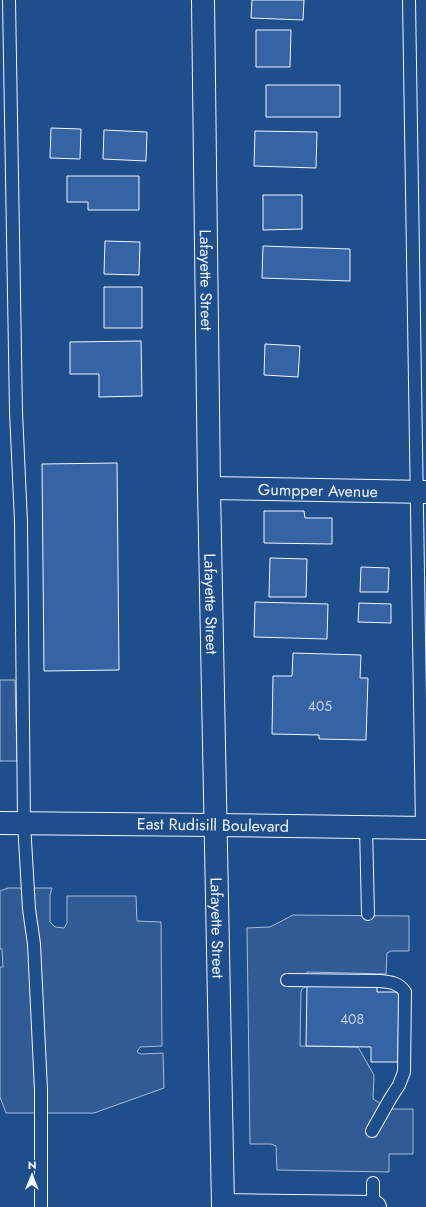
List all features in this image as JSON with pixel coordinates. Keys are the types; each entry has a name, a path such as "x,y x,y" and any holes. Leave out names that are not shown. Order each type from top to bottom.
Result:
{"main road":[{"name":"Lafayette Street","path":"203,0 209,488 223,1206"},
{"name":"Gumpper Avenue","path":"209,488 422,492"},
{"name":"East Rudisill Boulevard","path":"0,823 424,828"},
{"path":"223,1206 374,1207"}],"lane":[{"path":"9,0 16,404 21,522 24,823 34,944 41,1090 41,1207"},
{"path":"409,0 422,492 424,828"},
{"path":"366,827 368,914"},
{"path":"287,980 393,982 401,986 405,992 404,1072 399,1085 372,1131"},
{"path":"373,1183 374,1207"}],"shaded area":[{"path":"0,680 15,680 17,761 0,761"},
{"path":"8,888 52,888 50,895 50,922 55,927 64,928 67,923 67,896 136,896 137,921 161,922 162,1046 140,1047 137,1052 141,1054 163,1053 164,1088 94,1113 6,1113 0,1097 0,967 3,967 2,949 0,949 0,891"},
{"path":"293,915 409,916 409,951 391,951 387,953 386,974 307,972 307,986 302,989 301,992 300,1046 358,1047 374,1075 373,1099 390,1109 413,1109 413,1154 389,1154 389,1172 277,1170 276,1146 271,1144 250,1144 247,928 270,927"}],"building":[{"path":"252,0 304,0 303,20 251,18"},
{"path":"256,30 291,30 290,67 256,67"},
{"path":"266,85 340,85 340,117 266,117"},
{"path":"51,128 81,129 80,159 50,158"},
{"path":"104,130 147,132 146,161 103,159"},
{"path":"255,131 317,132 316,168 254,166"},
{"path":"67,176 139,176 139,210 88,210 88,202 67,202"},
{"path":"263,195 302,195 302,229 263,230"},
{"path":"105,241 140,242 139,275 104,274"},
{"path":"263,246 350,249 350,281 262,278"},
{"path":"104,287 142,287 142,328 104,328"},
{"path":"141,341 142,396 99,397 99,374 70,374 70,342"},
{"path":"265,344 300,346 298,377 264,375"},
{"path":"117,463 119,670 44,671 42,464"},
{"path":"264,511 304,511 305,518 332,518 332,544 264,543"},
{"path":"270,558 307,559 306,597 269,597"},
{"path":"361,567 389,568 388,592 360,592"},
{"path":"255,602 328,604 327,639 254,637"},
{"path":"359,603 391,604 391,623 358,622"},
{"path":"293,653 361,655 360,678 368,678 366,740 319,739 319,735 272,734 273,676 292,676"},
{"path":"307,986 377,987 377,992 399,992 398,1062 371,1062 371,1047 306,1046"}]}
